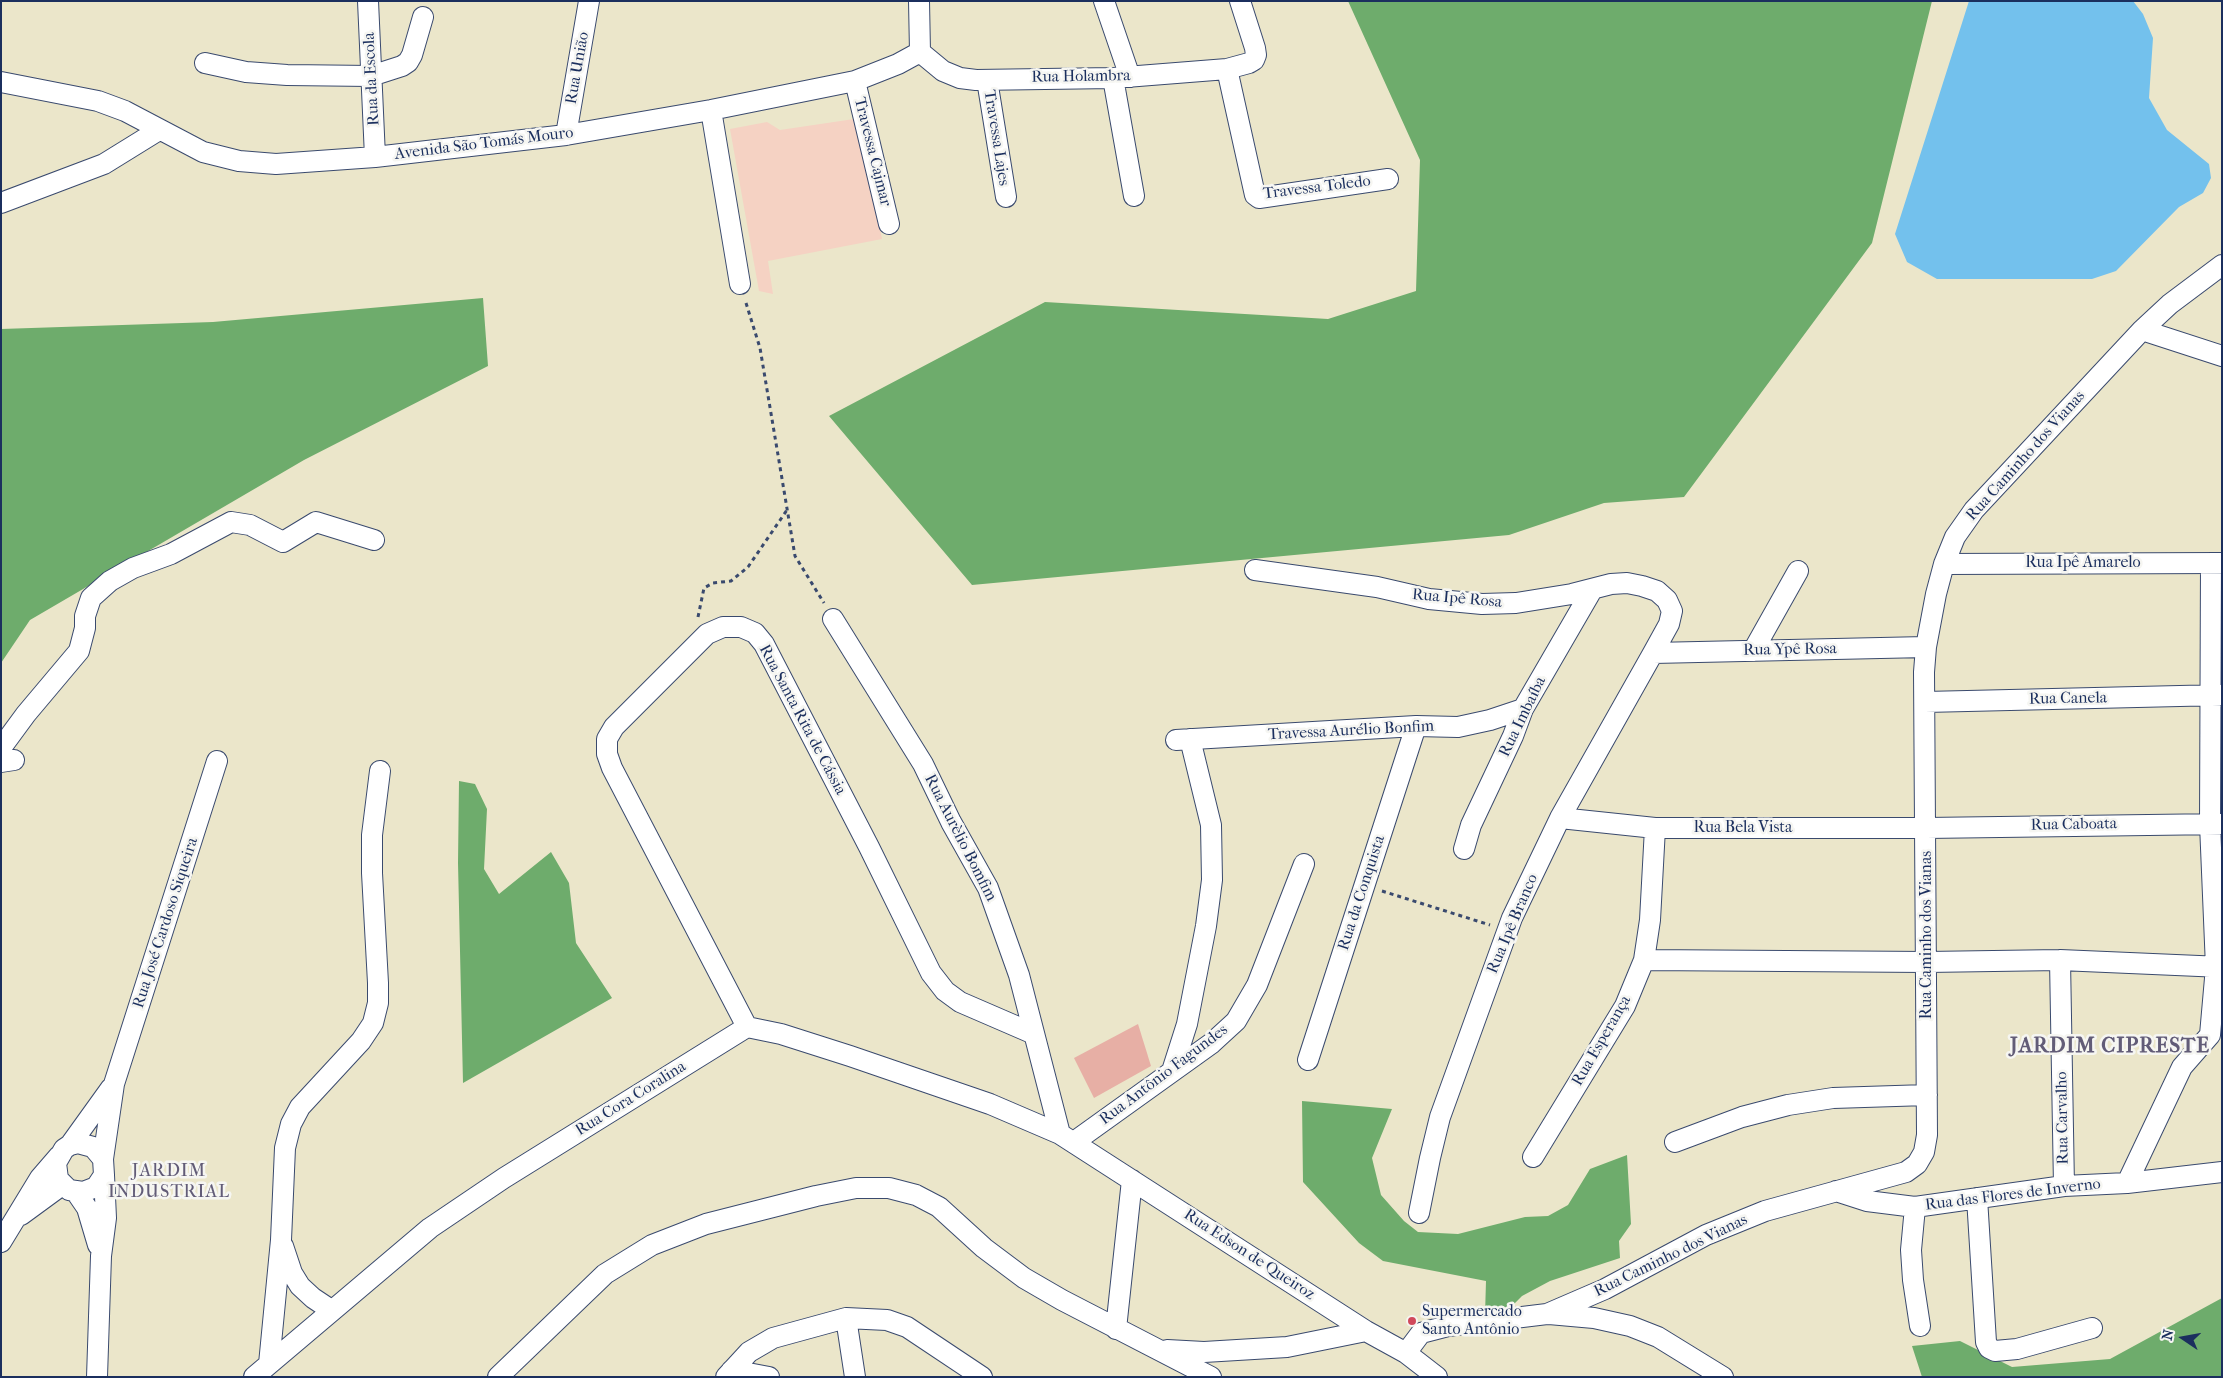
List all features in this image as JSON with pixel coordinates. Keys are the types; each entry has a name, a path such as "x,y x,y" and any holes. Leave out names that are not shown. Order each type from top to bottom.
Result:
{"street":[{"name":"Rua da Escola","path":"368,1 375,157"},
{"name":"Rua União","path":"566,135 589,1"},
{"path":"919,1 920,52"},
{"path":"1104,1 1121,77 1134,196"},
{"name":"Rua Holambra","path":"920,52 943,71 960,78 987,80 1121,77 1227,69 1250,63 1254,60 1255,48 1240,1"},
{"path":"205,63 246,72 287,75 371,76 402,66 408,62 412,55 423,17"},
{"name":"Avenida São Tomás Mouro","path":"1,82 98,101 125,111 203,152 238,161 276,164 375,157 566,135 711,110 855,81 898,64 920,52"},
{"name":"Travessa Toledo","path":"1227,69 1255,195 1259,198 1388,179"},
{"name":"Travessa Lajes","path":"987,80 1006,197"},
{"name":"Travessa Cajmar","path":"855,81 889,224"},
{"path":"711,110 740,284"},
{"path":"1,203 104,164 159,130"},
{"name":"Rua Caminho dos Vianas","path":"1406,1353 1421,1334 1448,1326 1547,1314 1605,1289 1706,1235 1765,1210 1906,1172 1917,1164 1924,1152 1927,1135 1926,647 1944,564 1955,537 1974,510 2142,330 2170,304 2222,265"},
{"path":"2142,330 2222,356"},
{"path":"5,756 26,714 79,651 85,628 85,616 91,598 110,581 133,568 170,554 231,522 250,525 283,542 316,522 374,540"},
{"path":"2127,1183 2182,1067 2210,1035 2219,967 2216,824 2216,563"},
{"name":"Rua Ipê Amarelo","path":"1944,564 2216,563"},
{"name":"Rua Ipê Rosa","path":"1255,570 1377,588 1429,599 1482,604 1516,603 1592,590 1611,584 1627,583 1657,591"},
{"path":"1753,651 1798,571"},
{"name":"Rua Imbaíba","path":"1464,849 1470,826 1513,736 1523,709 1592,590"},
{"name":"Rua Ipê Branco","path":"1419,1214 1440,1117 1508,931 1560,818 1654,654 1669,624 1672,611 1667,600 1657,591"},
{"name":"Rua Aurèlio Bomfim","path":"833,619 923,764 951,822 988,888 1019,975 1034,1034 1067,1138"},
{"name":"Rua Santa Rita de Cássia","path":"747,1027 612,768 607,754 607,739 614,727 707,634 724,627 741,627 754,633 764,644 865,838 932,973 945,991 960,1002 1034,1034"},
{"name":"Rua Ypê Rosa","path":"1654,654 1926,647"},
{"name":"Rua Canela","path":"1925,702 2216,696"},
{"name":"Travessa Aurélio Bonfim","path":"1172,1071 1187,1024 1212,880 1211,824 1183,739 1416,726 1458,727 1490,720 1523,709"},
{"name":"Rua da Conquista","path":"1308,1060 1416,726"},
{"name":"Rua José Cardoso Siqueira","path":"101,1256 106,1218 104,1167 114,1084 217,761"},
{"path":"262,1371 281,1240 285,1148 291,1124 300,1107 361,1042 372,1023 378,1003 372,834 380,771"},
{"name":"Rua Bela Vista","path":"1560,818 1655,828 1926,828"},
{"name":"Rua Caboata","path":"1926,828 2216,824"},
{"name":"Rua Esperança","path":"1533,1157 1625,1006 1644,960 1650,920 1655,828"},
{"name":"Rua Antônio Fagundes","path":"1067,1138 1172,1071 1212,1043 1236,1021 1257,985 1304,864"},
{"path":"1644,960 1927,962 2060,960 2219,967"},
{"name":"Rua Carvalho","path":"2060,960 2064,1186"},
{"path":"747,1027 781,1034 990,1104 1067,1138"},
{"name":"Rua Cora Coralina","path":"262,1371 430,1228 504,1178 747,1027"},
{"name":"Rua José Cardoso Siqueira","path":"1,1242 40,1178 64,1150 114,1084"},
{"path":"1675,1142 1742,1117 1788,1105 1832,1098 1927,1095"},
{"name":"Rua Edson de Queiroz","path":"1067,1138 1366,1331 1406,1353 1437,1377"},
{"path":"69,1189 90,1190 101,1182 104,1167 94,1147 78,1143 64,1150 56,1171 69,1189 87,1208 101,1256 97,1377"},
{"name":"Rua das Flores de Inverno","path":"1836,1191 1867,1201 1915,1207 2064,1186 2127,1183 2222,1172"},
{"path":"1116,1329 1132,1180"},
{"path":"498,1377 605,1274 652,1245 706,1224 816,1196 856,1188 889,1188 916,1195 939,1207 984,1248 1024,1278 1116,1329 1211,1377"},
{"name":"Rua José Cardoso Siqueira","path":"16,1219 69,1189"},
{"path":"1977,1198 1986,1342 1989,1348 1995,1351 2017,1349 2092,1328"},
{"path":"1915,1207 1911,1250 1913,1280 1920,1326"},
{"path":"281,1240 292,1273 300,1286 313,1298 332,1310"},
{"path":"1547,1314 1594,1318 1630,1326 1658,1337 1723,1377"},
{"path":"729,1374 750,1352 773,1338 846,1318 887,1320 907,1327 982,1377"},
{"path":"846,1318 855,1377"},
{"path":"1160,1350 1204,1352 1287,1347 1366,1331"},
{"path":"729,1374 768,1377"}],"path":[{"path":"740,284 760,348 795,556 833,619"},
{"path":"691,651 704,588 713,583 731,581 748,567 788,510"},
{"path":"1364,886 1508,931"}],"shaded area":[{"path":"854,119 861,126 882,239 768,261 773,294 759,291 730,129 767,122 780,130"}],"green space":[{"path":"1348,1 1932,1 1872,243 1684,497 1604,503 1509,535 972,585 829,416 1045,302 1328,319 1416,291 1420,160"},
{"path":"483,298 488,366 304,460 30,620 1,663 1,329 213,322"},
{"path":"459,781 475,784 487,809 484,869 499,894 551,852 569,883 576,943 612,998 463,1083 458,863"},
{"path":"1302,1101 1392,1109 1372,1158 1381,1195 1404,1221 1418,1232 1458,1234 1525,1217 1548,1216 1568,1205 1590,1169 1627,1155 1631,1224 1619,1241 1620,1258 1550,1281 1522,1296 1511,1307 1485,1315 1486,1281 1383,1261 1359,1243 1303,1182"},
{"path":"2222,1298 2222,1377 1922,1377 1912,1346 1960,1341 2012,1367 2110,1359"}],"water":[{"path":"1969,1 2133,1 2143,14 2153,38 2149,98 2167,130 2209,164 2211,178 2203,193 2179,207 2116,271 2092,279 1937,279 1907,262 1895,234"}],"building":[{"path":"1138,1024 1151,1066 1094,1098 1074,1058"}],"place":[{"name":"Supermercado Santo Antônio","path":"1412,1321"}],"district":[{"name":"JARDIM CIPRESTE","path":"2110,1047"},
{"name":"JARDIM INDUSTRIAL","path":"169,1182"}]}
